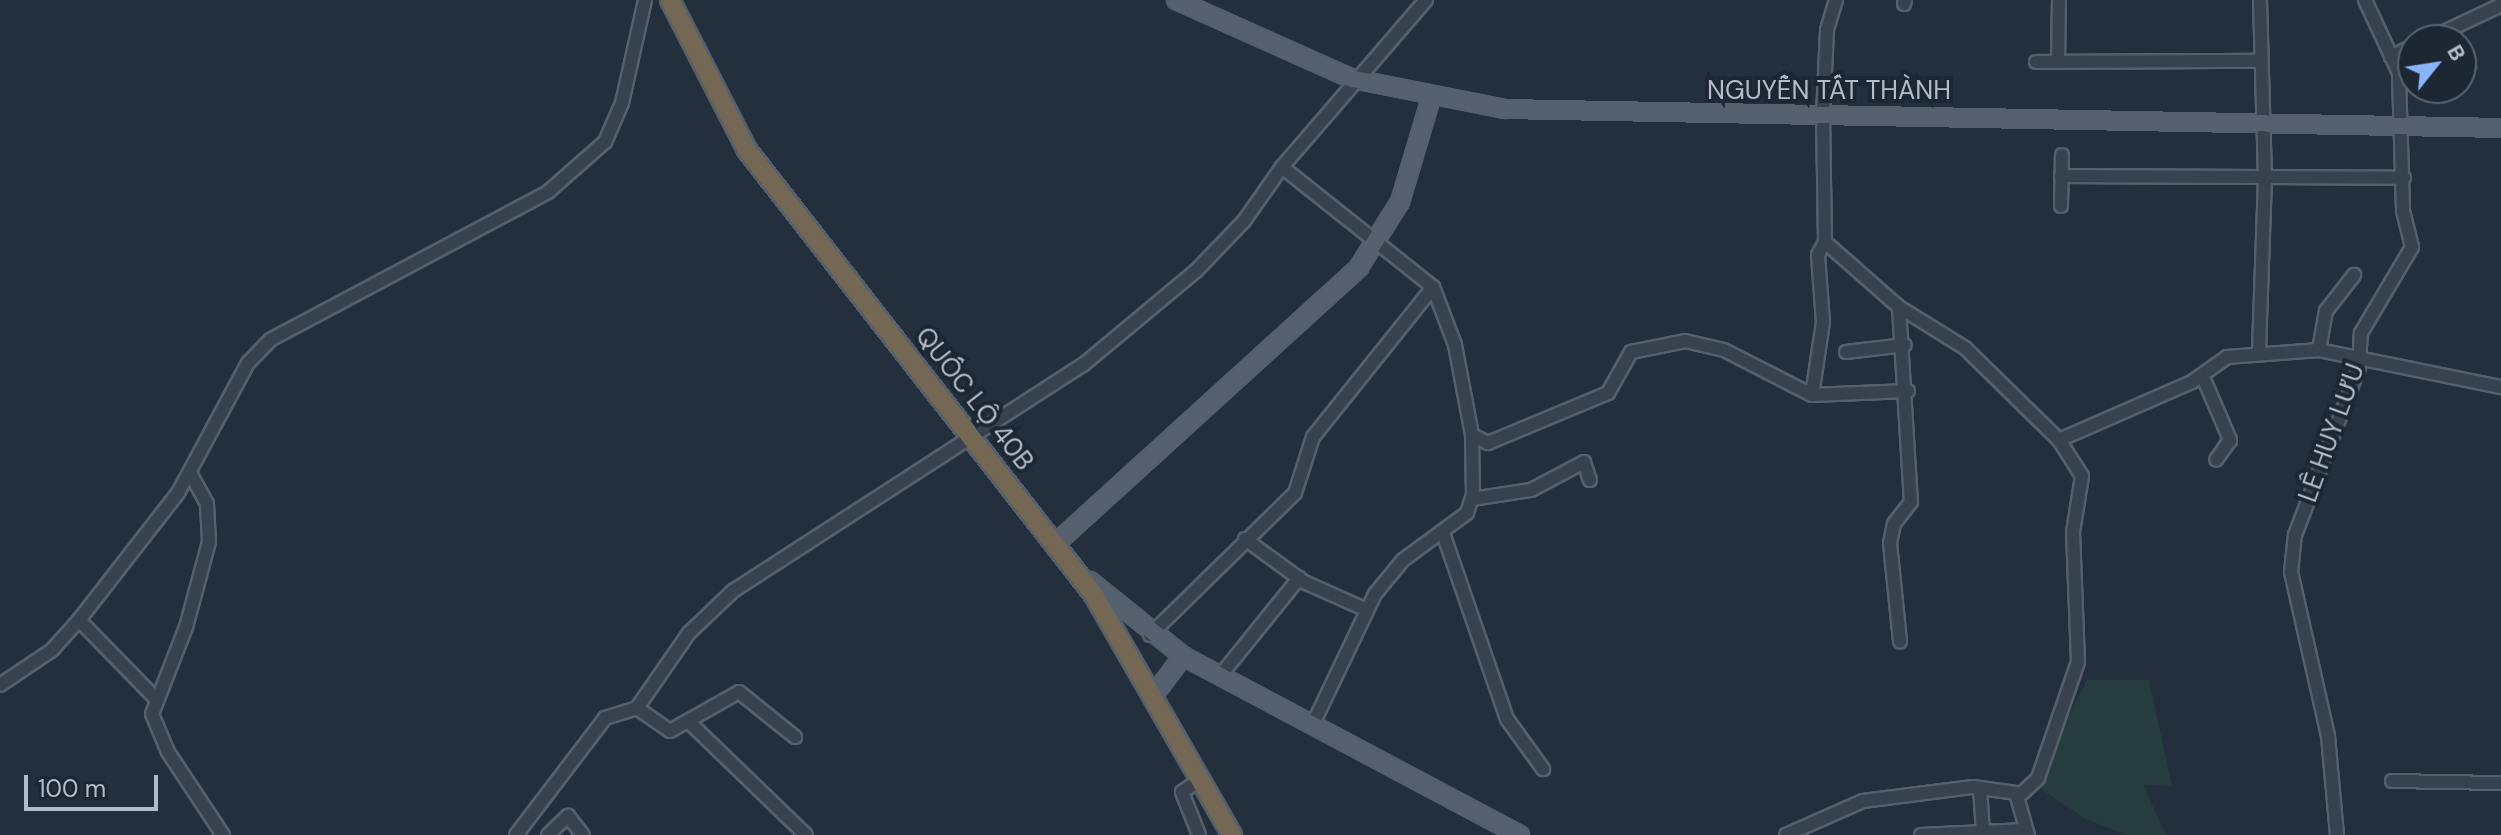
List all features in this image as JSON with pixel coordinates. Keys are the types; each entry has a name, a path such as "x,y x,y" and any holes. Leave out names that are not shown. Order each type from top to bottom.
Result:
{"highway":[{"name":"QUỐC LỘ 40B","path":"670,0 747,150 1094,595 1203,778 1232,835"}],"main road":[{"name":"NGUYỄN TẤT THÀNH","path":"1176,0 1353,79 1431,98 1585,114 1823,114 2501,128"},
{"path":"1431,98 1404,191 1377,240 1327,299 1054,545 1150,635 1183,656 1520,835"},
{"path":"1154,695 1183,656"}],"street":[{"path":"0,685 52,650 79,620 190,473 248,363 282,330 548,192 605,142 622,103 645,0"},
{"path":"516,835 605,718 637,708 689,633 733,591 973,439 1146,315 1244,221 1282,167 1353,79 1426,0"},
{"path":"1812,395 1823,322 1818,255 1825,242 1829,180 1823,114 1827,30 1836,0"},
{"path":"2058,62 2059,0"},
{"path":"2259,350 2265,179 2259,61 2260,0"},
{"name":"LÊ HUY LƯU","path":"2337,835 2328,736 2291,572 2299,523 2361,358 2361,333 2412,247 2404,178 2399,73 2365,0"},
{"path":"2461,24 2501,5"},
{"path":"2391,57 2397,54"},
{"path":"2036,62 2259,61"},
{"path":"2061,206 2062,155"},
{"path":"1282,167 1433,287 1455,345 1472,435 1472,499 1444,536 1403,560 1365,609 1350,654 1313,724"},
{"path":"2061,176 2404,178"},
{"path":"1825,242 1899,307 1965,348 2059,440 2082,476 2073,532 2078,662 2038,778 2019,796"},
{"path":"2319,350 2326,311 2354,275"},
{"path":"1150,635 1295,493 1313,437 1433,287"},
{"path":"1899,307 1908,391 1911,502 1890,543 1900,641"},
{"path":"1472,435 1488,443 1584,406 1608,393 1631,352 1685,341 1735,354 1812,395 1908,391"},
{"path":"1846,352 1905,345"},
{"path":"2059,440 2203,377 2227,357 2259,350 2319,350 2501,387"},
{"path":"2203,377 2230,440 2216,460"},
{"path":"1472,499 1531,490 1584,462 1590,480"},
{"path":"190,473 207,504 209,542 186,627 156,699 157,733 223,835"},
{"path":"1444,536 1507,719 1543,769"},
{"path":"1245,539 1299,578 1365,609"},
{"path":"1220,676 1299,578"},
{"path":"79,620 156,699"},
{"path":"637,708 664,730 690,723 739,692 795,737"},
{"path":"690,723 806,835"},
{"path":"1199,835 1182,792 1203,778"},
{"path":"2392,781 2501,783"},
{"path":"1786,835 1863,801 1980,788 2019,796"},
{"path":"1980,788 1980,833"},
{"path":"1921,835 2027,833 2019,796"},
{"path":"548,835 568,816 583,835"}],"green space":[{"path":"2087,680 2149,680 2172,786 2143,785 2166,835 2127,835 2086,819 2033,784"}]}
